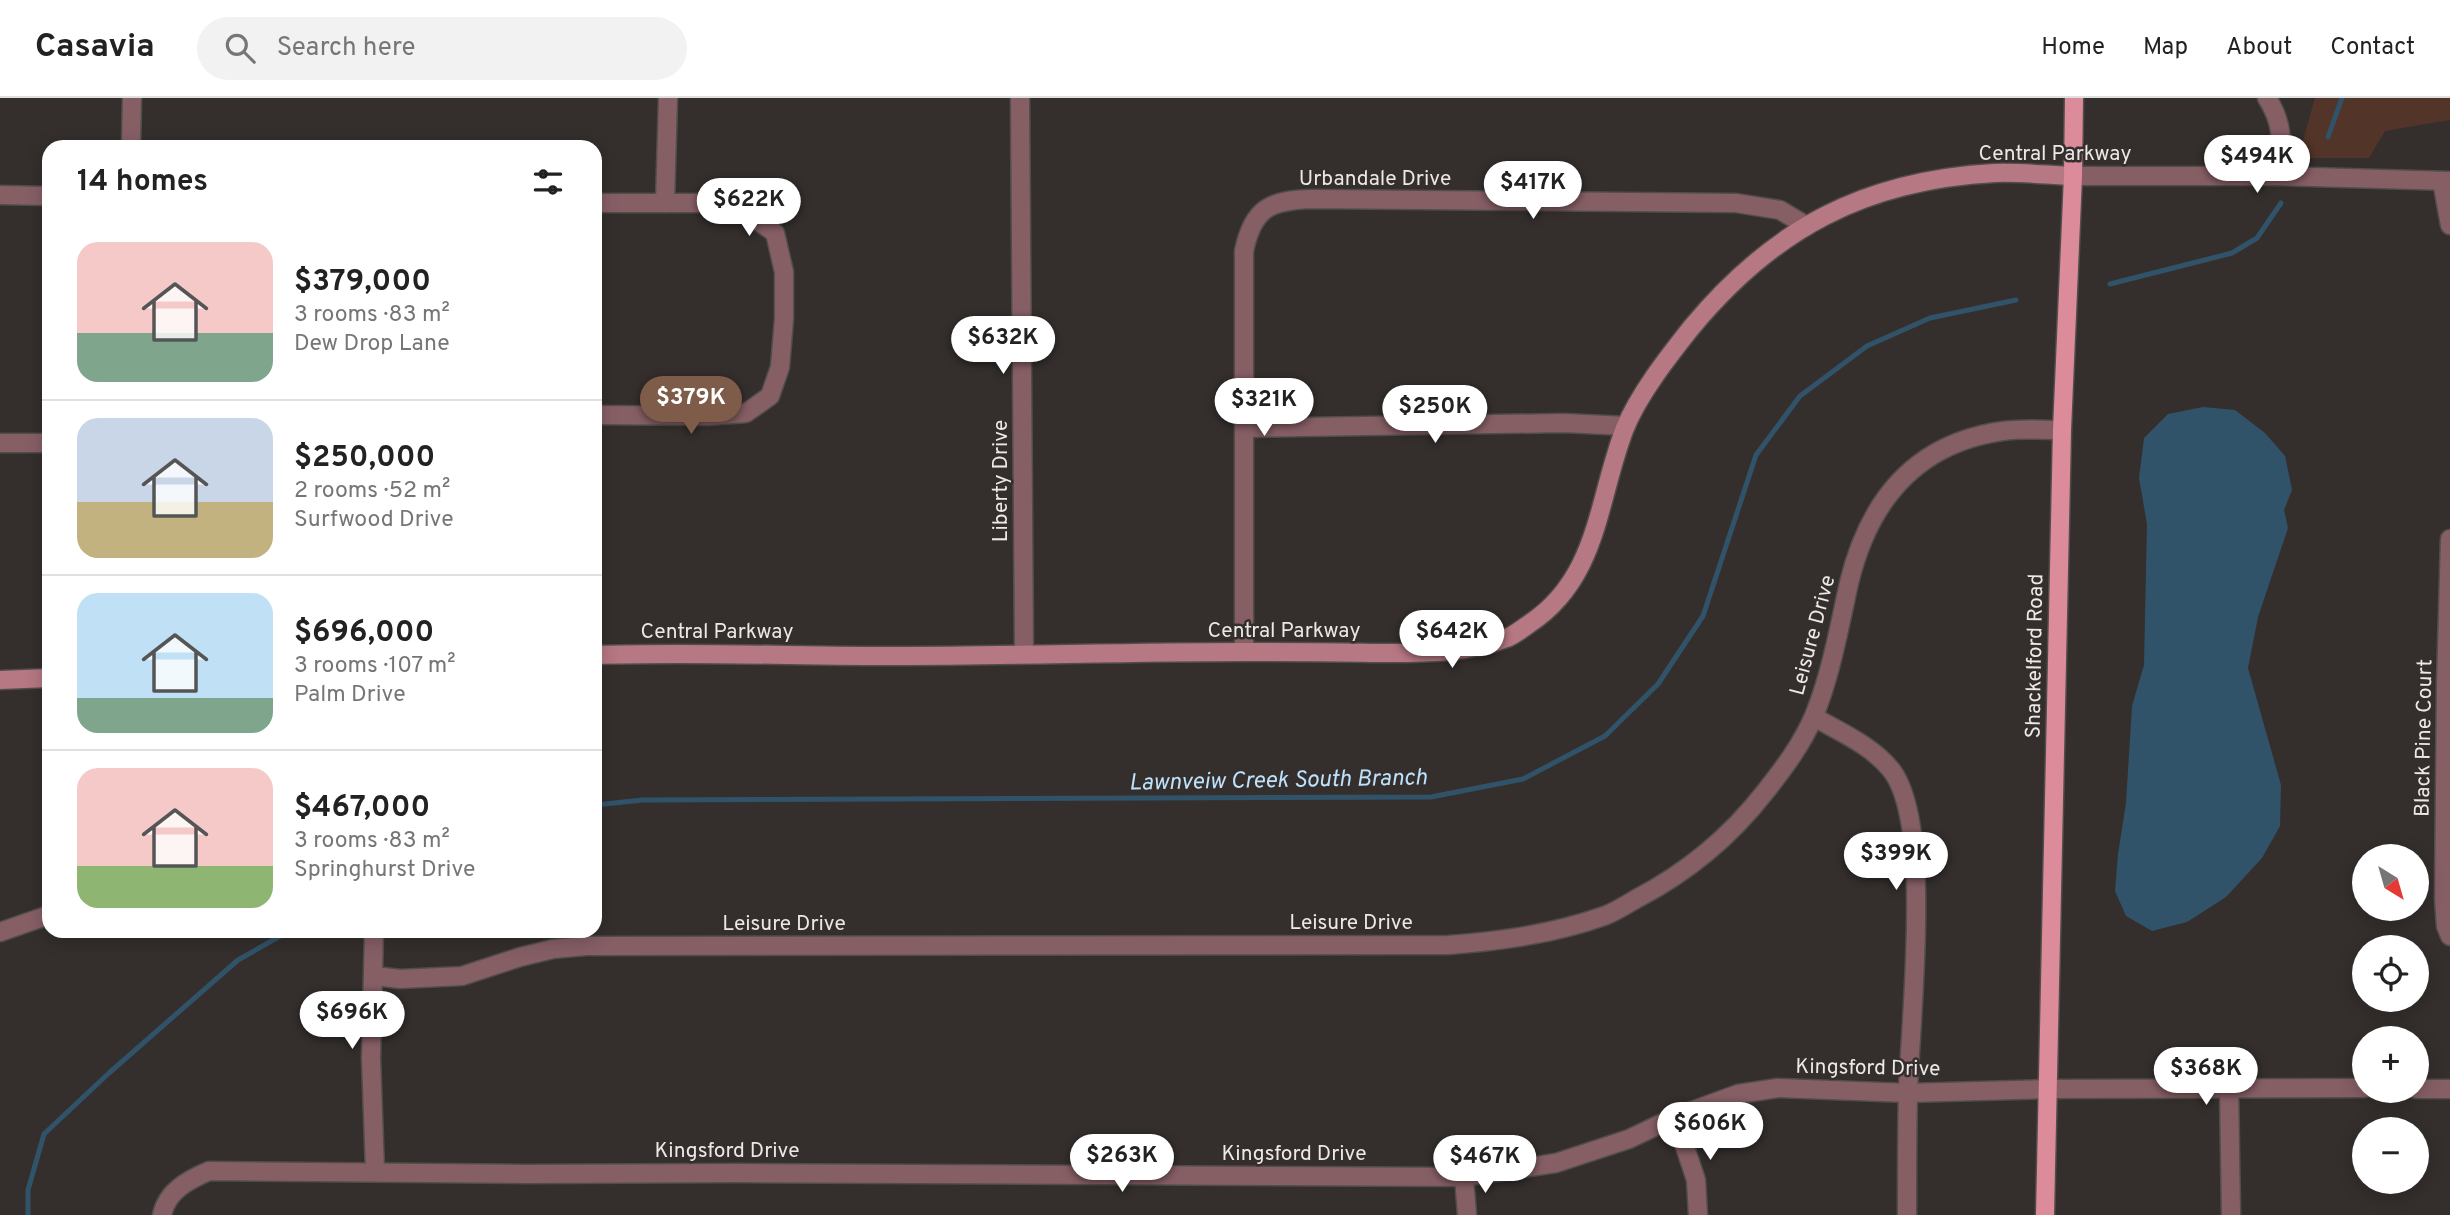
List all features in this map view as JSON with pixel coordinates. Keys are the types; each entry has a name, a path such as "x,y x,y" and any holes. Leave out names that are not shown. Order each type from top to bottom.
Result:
{"main road":[{"name":"Shackelford Road","path":"2045,1215 2062,430 2074,98"}],"street":[{"path":"131,140 132,98"},
{"path":"666,203 668,98"},
{"name":"Liberty Drive","path":"1020,98 1024,653"},
{"path":"2267,98 2275,110 2282,131 2279,176"},
{"name":"Central Parkway","path":"602,654 686,652 899,656 1024,653 1435,653 1508,638 1542,615 1566,590 1584,562 1626,426 1674,350 1711,304 1742,273 1805,225 1839,207 1880,191 1996,173 2446,181"},
{"path":"2446,181 2450,225"},
{"path":"0,195 42,197"},
{"name":"Urbandale Drive","path":"1244,652 1244,251 1249,229 1259,215 1272,204 1314,199 1736,203 1780,210 1805,225"},
{"path":"602,203 716,203 747,213 775,233 784,272 780,367 770,396 746,413 709,416 602,415"},
{"path":"1245,428 1564,423 1626,426"},
{"name":"Leisure Drive","path":"374,976 400,979 462,976 553,949 586,946 1448,945 1565,929 1606,915 1680,875 1746,817 1792,757 1814,717 1841,624 1850,581 1867,531 1890,490 1925,459 1970,438 2006,431 2062,430"},
{"path":"0,443 42,443"},
{"name":"Black Pine Court","path":"2450,539 2444,899 2446,926 2450,936"},
{"path":"0,680 42,678"},
{"path":"1814,717 1869,750 1892,771 1906,798 1912,832 1916,912 1908,1093 1907,1215"},
{"path":"0,932 42,917"},
{"path":"374,938 372,1058 375,1171"},
{"path":"2229,1087 2231,1215"},
{"name":"Kingsford Drive","path":"162,1215 164,1206 174,1192 190,1179 209,1171 1464,1177 1556,1163 1629,1139 1675,1117 1738,1094 1778,1088 1908,1093 2048,1089 2352,1088"},
{"path":"2429,1089 2450,1089"},
{"path":"1675,1117 1696,1180 1698,1215"},
{"path":"1464,1177 1466,1215"}],"shaded area":[{"path":"2315,98 2450,98 2450,120 2385,131 2369,158 2298,158"}],"water":[{"path":"2203,407 2235,410 2265,433 2285,456 2292,490 2284,510 2288,528 2258,617 2248,668 2281,785 2280,826 2262,858 2226,897 2187,922 2152,931 2126,916 2115,891 2126,803 2132,706 2144,665 2147,524 2139,478 2144,438 2168,414"}],"waterway":[{"name":"Lawnveiw Creek South Branch","path":"2328,137 2342,98"},
{"name":"Lawnveiw Creek South Branch","path":"2110,284 2232,253 2257,238 2281,203"},
{"name":"Lawnveiw Creek South Branch","path":"602,804 643,800 1431,797 1523,779 1605,736 1658,684 1703,616 1756,455 1800,396 1867,346 1930,318 2016,300"},
{"name":"Lawnveiw Creek South Branch","path":"28,1215 28,1190 44,1134 238,960 277,938"}]}
